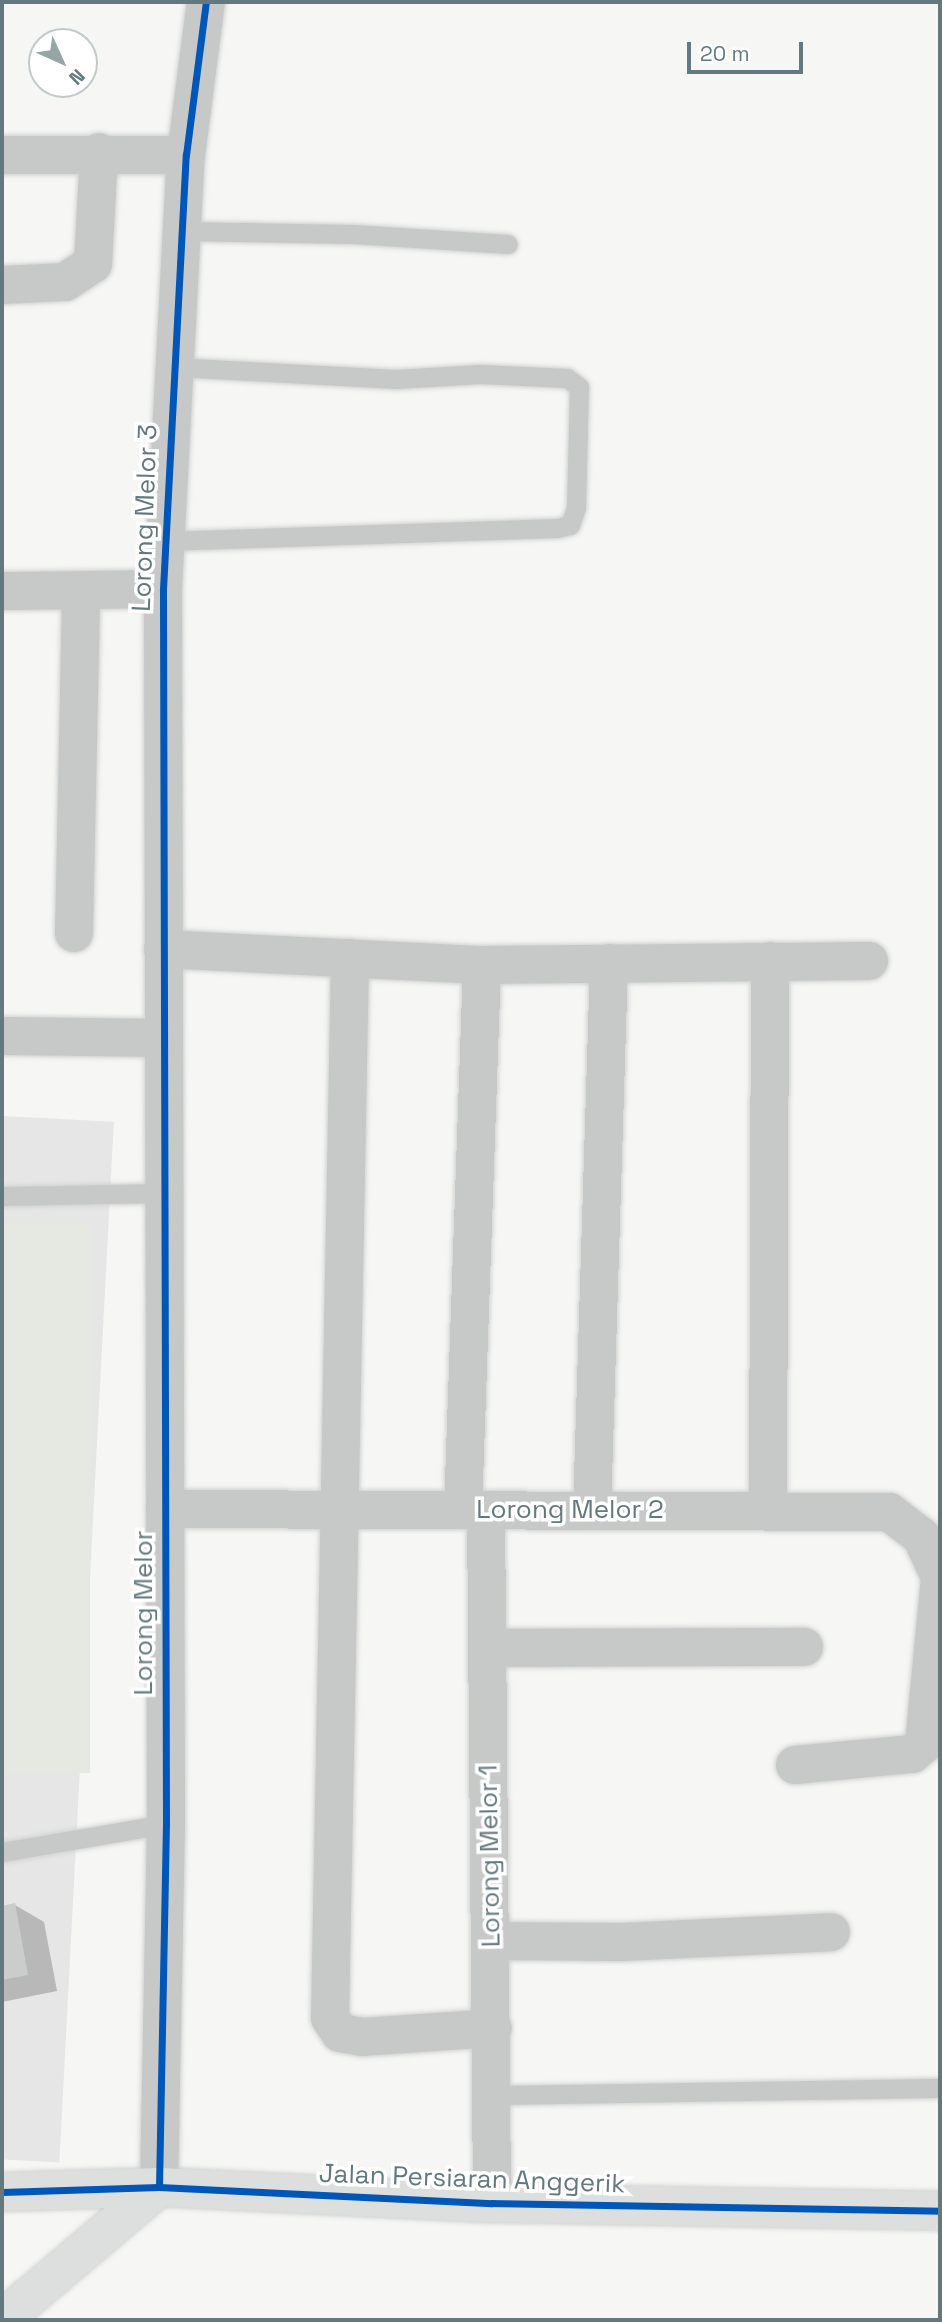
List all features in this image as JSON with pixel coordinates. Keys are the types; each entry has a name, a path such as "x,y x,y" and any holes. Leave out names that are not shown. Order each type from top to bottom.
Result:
{"street":[{"name":"Lorong Melor 3","path":"164,1038 163,589 172,367 186,155 206,2"},
{"path":"2,155 99,152 186,155"},
{"path":"2,285 65,282 93,264 99,152"},
{"path":"2,591 163,589"},
{"path":"74,933 81,590"},
{"path":"163,949 482,964 869,961"},
{"path":"350,958 343,1509 330,2018 340,2033 362,2036 493,2028"},
{"path":"768,1511 770,961"},
{"path":"592,1511 609,963"},
{"name":"Lorong Melor 1","path":"482,964 475,1510 487,1648 493,2028 492,2203"},
{"path":"2,1036 164,1038"},
{"name":"Lorong Melor","path":"159,2187 166,1824 164,1038"},
{"name":"Lorong Melor 2","path":"165,1509 889,1512 921,1536 940,1578 924,1744 912,1754 794,1765"},
{"path":"487,1648 803,1647"},
{"path":"492,1941 622,1942 831,1933"},
{"path":"2,2320 159,2187"},
{"name":"Jalan Persiaran Anggerik","path":"2,2192 159,2187 492,2203 940,2211"}],"lane":[{"path":"182,231 353,234 508,244"},
{"path":"165,541 557,528 573,520 576,496 579,387 567,378 480,374 396,379 172,367"},
{"path":"2,1196 164,1193"},
{"path":"2,1852 166,1824"},
{"path":"493,2095 940,2088"}],"shaded area":[{"path":"2,1116 114,1122 59,2162 2,2159"},
{"path":"2,1225 90,1225 90,1773 2,1773"}],"building":[{"path":"15,1903 28,1975 2,1980 2,1906"}],"cycle path":[{"path":"159,2187 166,1824 163,589 186,155 206,2"},
{"path":"2,2192 159,2187 492,2203 940,2211"}]}
